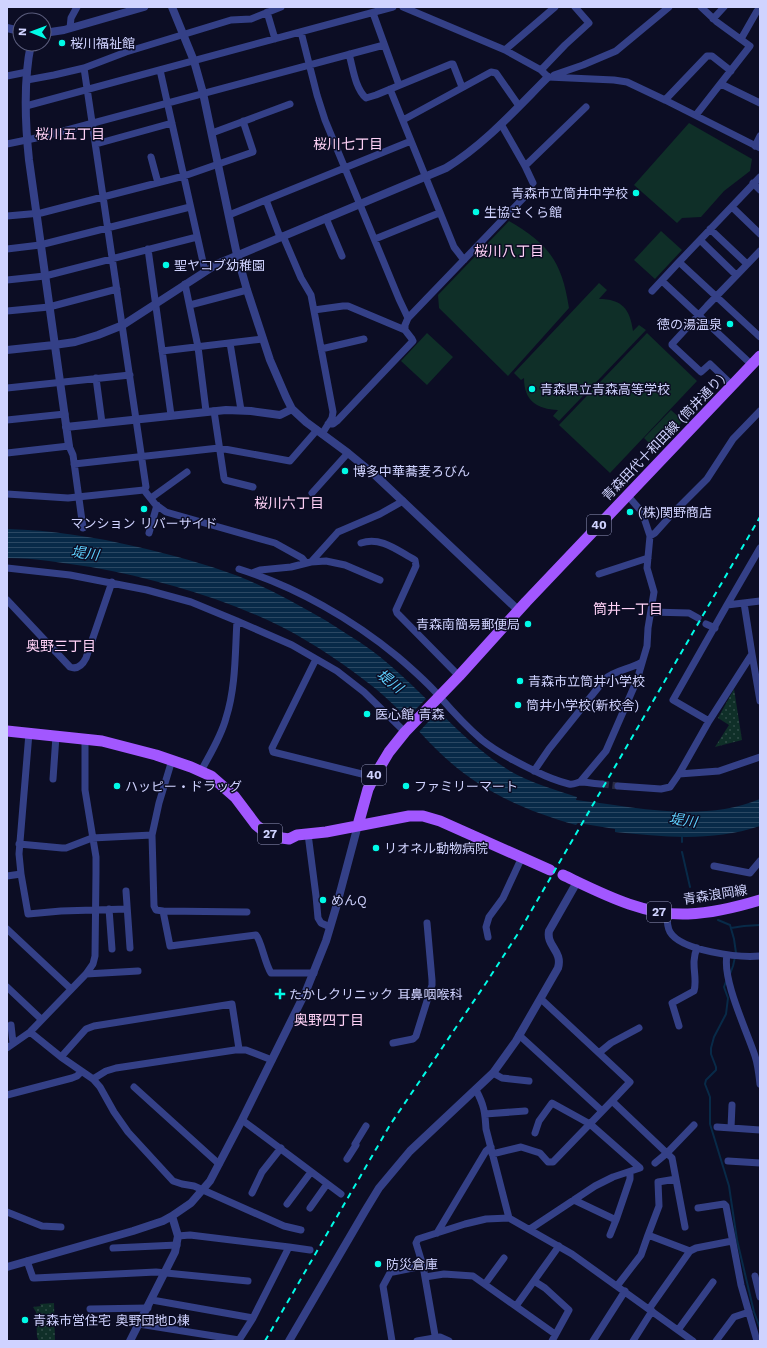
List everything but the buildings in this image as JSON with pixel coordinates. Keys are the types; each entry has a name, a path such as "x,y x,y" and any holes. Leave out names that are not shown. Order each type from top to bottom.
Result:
{"main road":[{"name":"青森田代十和田線 (筒井通り)","path":"358,825 368,789 374,777 386,756 407,731 518,610 760,356"},
{"name":"27","path":"7,731 118,744 172,760 201,771 211,776 235,797 256,825 265,832 278,837 290,839 297,835 326,832 409,816 428,817 550,870"},
{"name":"青森浪岡線","path":"562,875 623,901 667,914 710,912 760,900"}],"street":[{"path":"70,28 71,18 77,7"},
{"path":"52,32 144,7"},
{"path":"172,7 194,61 203,93 237,254 247,290 263,339 282,389 292,408 306,422 376,476 518,610"},
{"path":"7,76 54,76 84,68 126,52 184,34 231,20 251,18 281,7"},
{"path":"26,106 393,7"},
{"path":"403,7 505,50 541,70 548,77 624,81 696,115 758,147 760,136"},
{"path":"505,50 555,7"},
{"path":"541,70 589,23 575,7"},
{"path":"7,350 54,345 88,338 123,325 156,305 205,271 237,254 282,237 446,168 465,155 500,124 548,77 584,65 616,51 669,7"},
{"path":"696,115 750,46 713,19 701,7"},
{"path":"713,19 724,7"},
{"path":"741,39 757,11"},
{"path":"267,12 275,40"},
{"path":"373,13 399,85"},
{"path":"301,32 320,106 408,318"},
{"path":"7,144 93,123 384,45"},
{"path":"30,52 27,76 27,140 54,345 69,446 72,450 83,528"},
{"path":"349,54 357,82 365,97 371,97 451,64 453,64 462,87"},
{"path":"665,100 707,56 712,56 731,71"},
{"path":"84,68 146,486 144,490"},
{"path":"160,70 196,237 205,271"},
{"path":"403,120 462,87 494,72 519,106"},
{"path":"721,84 760,102"},
{"path":"390,89 454,247 464,260"},
{"path":"212,132 290,104"},
{"path":"525,166 586,107"},
{"path":"7,216 36,213 158,183 218,165 253,152 243,121"},
{"path":"96,144 172,123"},
{"path":"405,330 405,325 408,318 533,186 525,166 500,124"},
{"path":"229,215 411,141"},
{"path":"151,157 158,183"},
{"path":"652,291 760,177"},
{"path":"754,183 760,190"},
{"path":"74,464 219,448 290,461 328,424 333,412 309,290 301,278 266,200"},
{"path":"7,249 40,245 190,207"},
{"path":"732,207 760,234"},
{"path":"375,239 439,212"},
{"path":"326,218 342,256"},
{"path":"710,229 747,264"},
{"path":"7,280 45,276 196,237"},
{"path":"700,240 736,275"},
{"path":"148,250 171,415"},
{"path":"732,385 710,364 701,372 672,345 678,336 760,251"},
{"path":"680,262 760,337"},
{"path":"662,281 752,365"},
{"path":"185,284 225,480 253,487"},
{"path":"7,311 49,307 117,289"},
{"path":"190,305 247,290"},
{"path":"314,310 345,306 405,330 412,341 337,421 333,424 328,424"},
{"path":"162,352 263,339"},
{"path":"321,349 364,339"},
{"path":"230,343 241,410"},
{"path":"7,388 130,374"},
{"path":"96,378 102,423"},
{"path":"66,427 210,411 241,410 280,415 286,413 292,408"},
{"path":"650,536 655,533 707,480 733,438 760,411"},
{"path":"7,420 64,414"},
{"path":"7,452 69,446"},
{"path":"312,493 348,453"},
{"path":"151,498 187,472"},
{"path":"7,494 68,498 144,490"},
{"path":"144,490 157,505 166,512 281,546 308,563"},
{"path":"580,782 606,751 637,680 647,646 654,592 647,568 650,536 642,512 628,496"},
{"path":"308,563 338,532 380,514 403,501"},
{"path":"149,533 157,505"},
{"path":"362,543 369,540 383,543 415,560 416,566 396,610 459,676"},
{"path":"709,721 673,700 727,605 757,557 760,548"},
{"path":"599,574 648,558"},
{"path":"252,573 254,571 291,567 308,563 337,562 380,580"},
{"path":"7,568 49,572 112,582 191,602 237,620 292,645 353,682 407,731"},
{"path":"239,568 309,599 368,635 397,657 482,739 506,756 534,771 568,784 580,782 602,784"},
{"path":"7,600 70,667 76,668 81,666 86,658 112,582"},
{"path":"727,605 760,601"},
{"path":"744,603 760,701"},
{"path":"651,612 689,614 698,618"},
{"path":"201,771 220,734 228,710 233,682 237,620"},
{"path":"706,624 715,628"},
{"path":"618,786 662,789 670,787 709,721 752,654"},
{"path":"316,659 272,748 273,752 374,777"},
{"path":"534,771 549,749 605,679 613,673 629,669 642,662"},
{"path":"29,733 19,844 19,860 29,915 60,911 127,909"},
{"path":"53,779 56,736"},
{"path":"10,1045 30,1032 86,974 93,964 95,956 96,861 85,790 85,739"},
{"path":"679,774 719,771 760,757"},
{"path":"172,760 159,804 152,835 154,906 156,910 163,911 247,912"},
{"path":"7,1267 163,1221 191,1203 203,1190 219,1164 242,1120 314,973 330,927 358,825"},
{"path":"308,834 318,918 321,923 330,927"},
{"path":"19,844 66,848 92,838 152,835"},
{"path":"488,937 486,927 489,917 503,898 522,857"},
{"path":"714,866 750,873 760,861"},
{"path":"7,876 21,874"},
{"path":"289,1341 379,1188 410,1151 493,1073 519,1035 558,968 560,962 558,953 548,937 549,930 577,882"},
{"path":"126,891 130,948"},
{"path":"109,909 112,949"},
{"path":"163,911 170,946 256,935 271,973 314,973"},
{"path":"667,914 668,927 672,935 685,943 712,952 732,955 760,956"},
{"path":"393,1043 413,1039 416,1036 432,985 427,923"},
{"path":"7,929 71,989"},
{"path":"679,1026 672,1003 694,991 694,963 697,948"},
{"path":"732,955 726,965 729,980 759,1066 760,1084"},
{"path":"86,974 138,971"},
{"path":"7,986 41,1019"},
{"path":"438,1233 486,1151 521,1147 540,1153 548,1162 553,1162 630,1082 600,1052 541,999"},
{"path":"61,1057 86,1029 94,1026 232,1004 239,1049"},
{"path":"10,1045 11,1025"},
{"path":"600,1052 611,1043 639,1028"},
{"path":"30,1032 81,1072 93,1079 100,1087 114,1112 128,1132 173,1181 194,1186 284,1226 301,1230"},
{"path":"519,1035 602,1111"},
{"path":"93,1079 106,1071 116,1068 239,1049 246,1050 272,1060"},
{"path":"7,1095 72,1078 81,1072"},
{"path":"493,1073 502,1078 528,1081"},
{"path":"134,1087 219,1164"},
{"path":"476,1090 482,1102 485,1114 486,1129 509,1218"},
{"path":"612,1101 672,1158 685,1227"},
{"path":"530,1229 595,1186 613,1177 640,1168 590,1124 552,1103 539,1121 535,1134"},
{"path":"731,1128 732,1105"},
{"path":"485,1114 525,1111"},
{"path":"242,1120 341,1194"},
{"path":"655,1162 667,1153 694,1125"},
{"path":"347,1159 366,1126"},
{"path":"718,1127 760,1130"},
{"path":"252,1194 262,1172 281,1148"},
{"path":"728,1162 760,1163"},
{"path":"287,1204 311,1172"},
{"path":"610,1236 630,1179 630,1172"},
{"path":"617,1286 641,1255 659,1206 658,1182 676,1179"},
{"path":"310,1208 327,1184"},
{"path":"574,1200 616,1220"},
{"path":"698,1208 726,1204 741,1285 757,1341"},
{"path":"7,1212 42,1226 61,1228"},
{"path":"130,1341 150,1304 177,1245 178,1236 172,1216"},
{"path":"436,1339 423,1266 416,1243 418,1239 486,1219 509,1218 559,1246 593,1268 693,1341"},
{"path":"178,1236 190,1235 310,1250"},
{"path":"648,1235 690,1251"},
{"path":"633,1341 650,1310 690,1251 696,1248 732,1242"},
{"path":"113,1248 177,1245"},
{"path":"516,1306 559,1246"},
{"path":"139,1324 239,1340 253,1318 289,1247"},
{"path":"485,1284 504,1258"},
{"path":"27,1261 30,1273 35,1278 156,1272 248,1281"},
{"path":"392,1341 383,1286 390,1273 423,1266"},
{"path":"425,1277 444,1274 475,1277 516,1306 554,1338 568,1310 545,1288 534,1281"},
{"path":"754,1276 760,1297"},
{"path":"678,1330 713,1282"},
{"path":"593,1341 625,1291"},
{"path":"90,1309 150,1304 253,1318"},
{"path":"716,1341 734,1317 749,1312"},
{"path":"417,1341 436,1339 440,1337 449,1341"}],"green space":[{"path":"689,123 752,159 750,171 724,191 701,217 682,218 677,223 634,185"},
{"path":"509,221 523,229 534,238 551,256 562,278 569,308 508,376 439,308 438,295"},
{"path":"661,231 682,250 655,279 634,260"},
{"path":"599,283 607,290 599,299 614,301 624,307 630,317 633,331 639,325 646,330 559,421 553,416 558,410 544,408 533,402 526,393 524,378 521,380 514,373"},
{"path":"427,333 453,357 427,385 401,361"},
{"path":"647,333 697,381 610,473 559,425"},
{"path":"671,410 683,421 656,450 644,438"},
{"path":"734,689 742,740 715,747 729,725 718,718"},
{"path":"54,1303 55,1341 39,1341 37,1337 36,1312 33,1307 41,1306 40,1304"}],"water":[{"name":"堤川","path":"7,529 73,535 138,547 214,568 238,576 260,586 325,620 371,650 389,664 473,743 510,771 551,789 577,797 576,800 645,809 692,812 738,806 760,799 760,826 724,834 670,837 615,832 615,829 578,823 576,825 519,805 484,787 467,776 436,749 376,689 330,656 282,627 259,616 212,598 164,583 91,567 38,560 7,558"}],"pier":[{"path":"427,698 439,710 418,733 406,719"}],"waterway":[{"path":"682,836 682,842"},
{"path":"682,852 690,887"},
{"path":"718,920 730,925 736,953"},
{"path":"731,928 760,925"},
{"path":"730,974 735,957"},
{"path":"727,979 724,987 728,998 726,1014 714,1037 711,1048 711,1054 716,1070 706,1080 705,1084 710,1097 710,1124 729,1186 737,1240 754,1312 760,1328"}],"tunnel":[{"path":"602,784 618,786"}],"railway":[{"path":"265,1341 390,1125 519,932 760,517"}],"place":[{"name":"桜川福祉館","path":"62,43"},
{"name":"青森市立筒井中学校","path":"636,193"},
{"name":"生協さくら館","path":"476,212"},
{"name":"聖ヤコブ幼稚園","path":"166,265"},
{"name":"徳の湯温泉","path":"730,324"},
{"name":"青森県立青森高等学校","path":"532,389"},
{"name":"博多中華蕎麦ろびん","path":"345,471"},
{"name":"マンション リバーサイド","path":"144,509"},
{"name":"(株)関野商店","path":"630,512"},
{"name":"青森南簡易郵便局","path":"528,624"},
{"name":"青森市立筒井小学校","path":"520,681"},
{"name":"筒井小学校(新校舎)","path":"518,705"},
{"name":"医心館 青森","path":"367,714"},
{"name":"ハッピー・ドラッグ","path":"117,786"},
{"name":"ファミリーマート","path":"406,786"},
{"name":"リオネル動物病院","path":"376,848"},
{"name":"めんQ","path":"323,900"},
{"name":"たかしクリニック 耳鼻咽喉科","path":"280,994"},
{"name":"防災倉庫","path":"378,1264"},
{"name":"青森市営住宅 奥野団地D棟","path":"25,1320"}],"district":[{"name":"桜川五丁目","path":"70,134"},
{"name":"桜川七丁目","path":"348,144"},
{"name":"桜川八丁目","path":"509,251"},
{"name":"桜川六丁目","path":"289,503"},
{"name":"筒井一丁目","path":"628,609"},
{"name":"奥野三丁目","path":"61,646"},
{"name":"奥野四丁目","path":"329,1020"}]}
